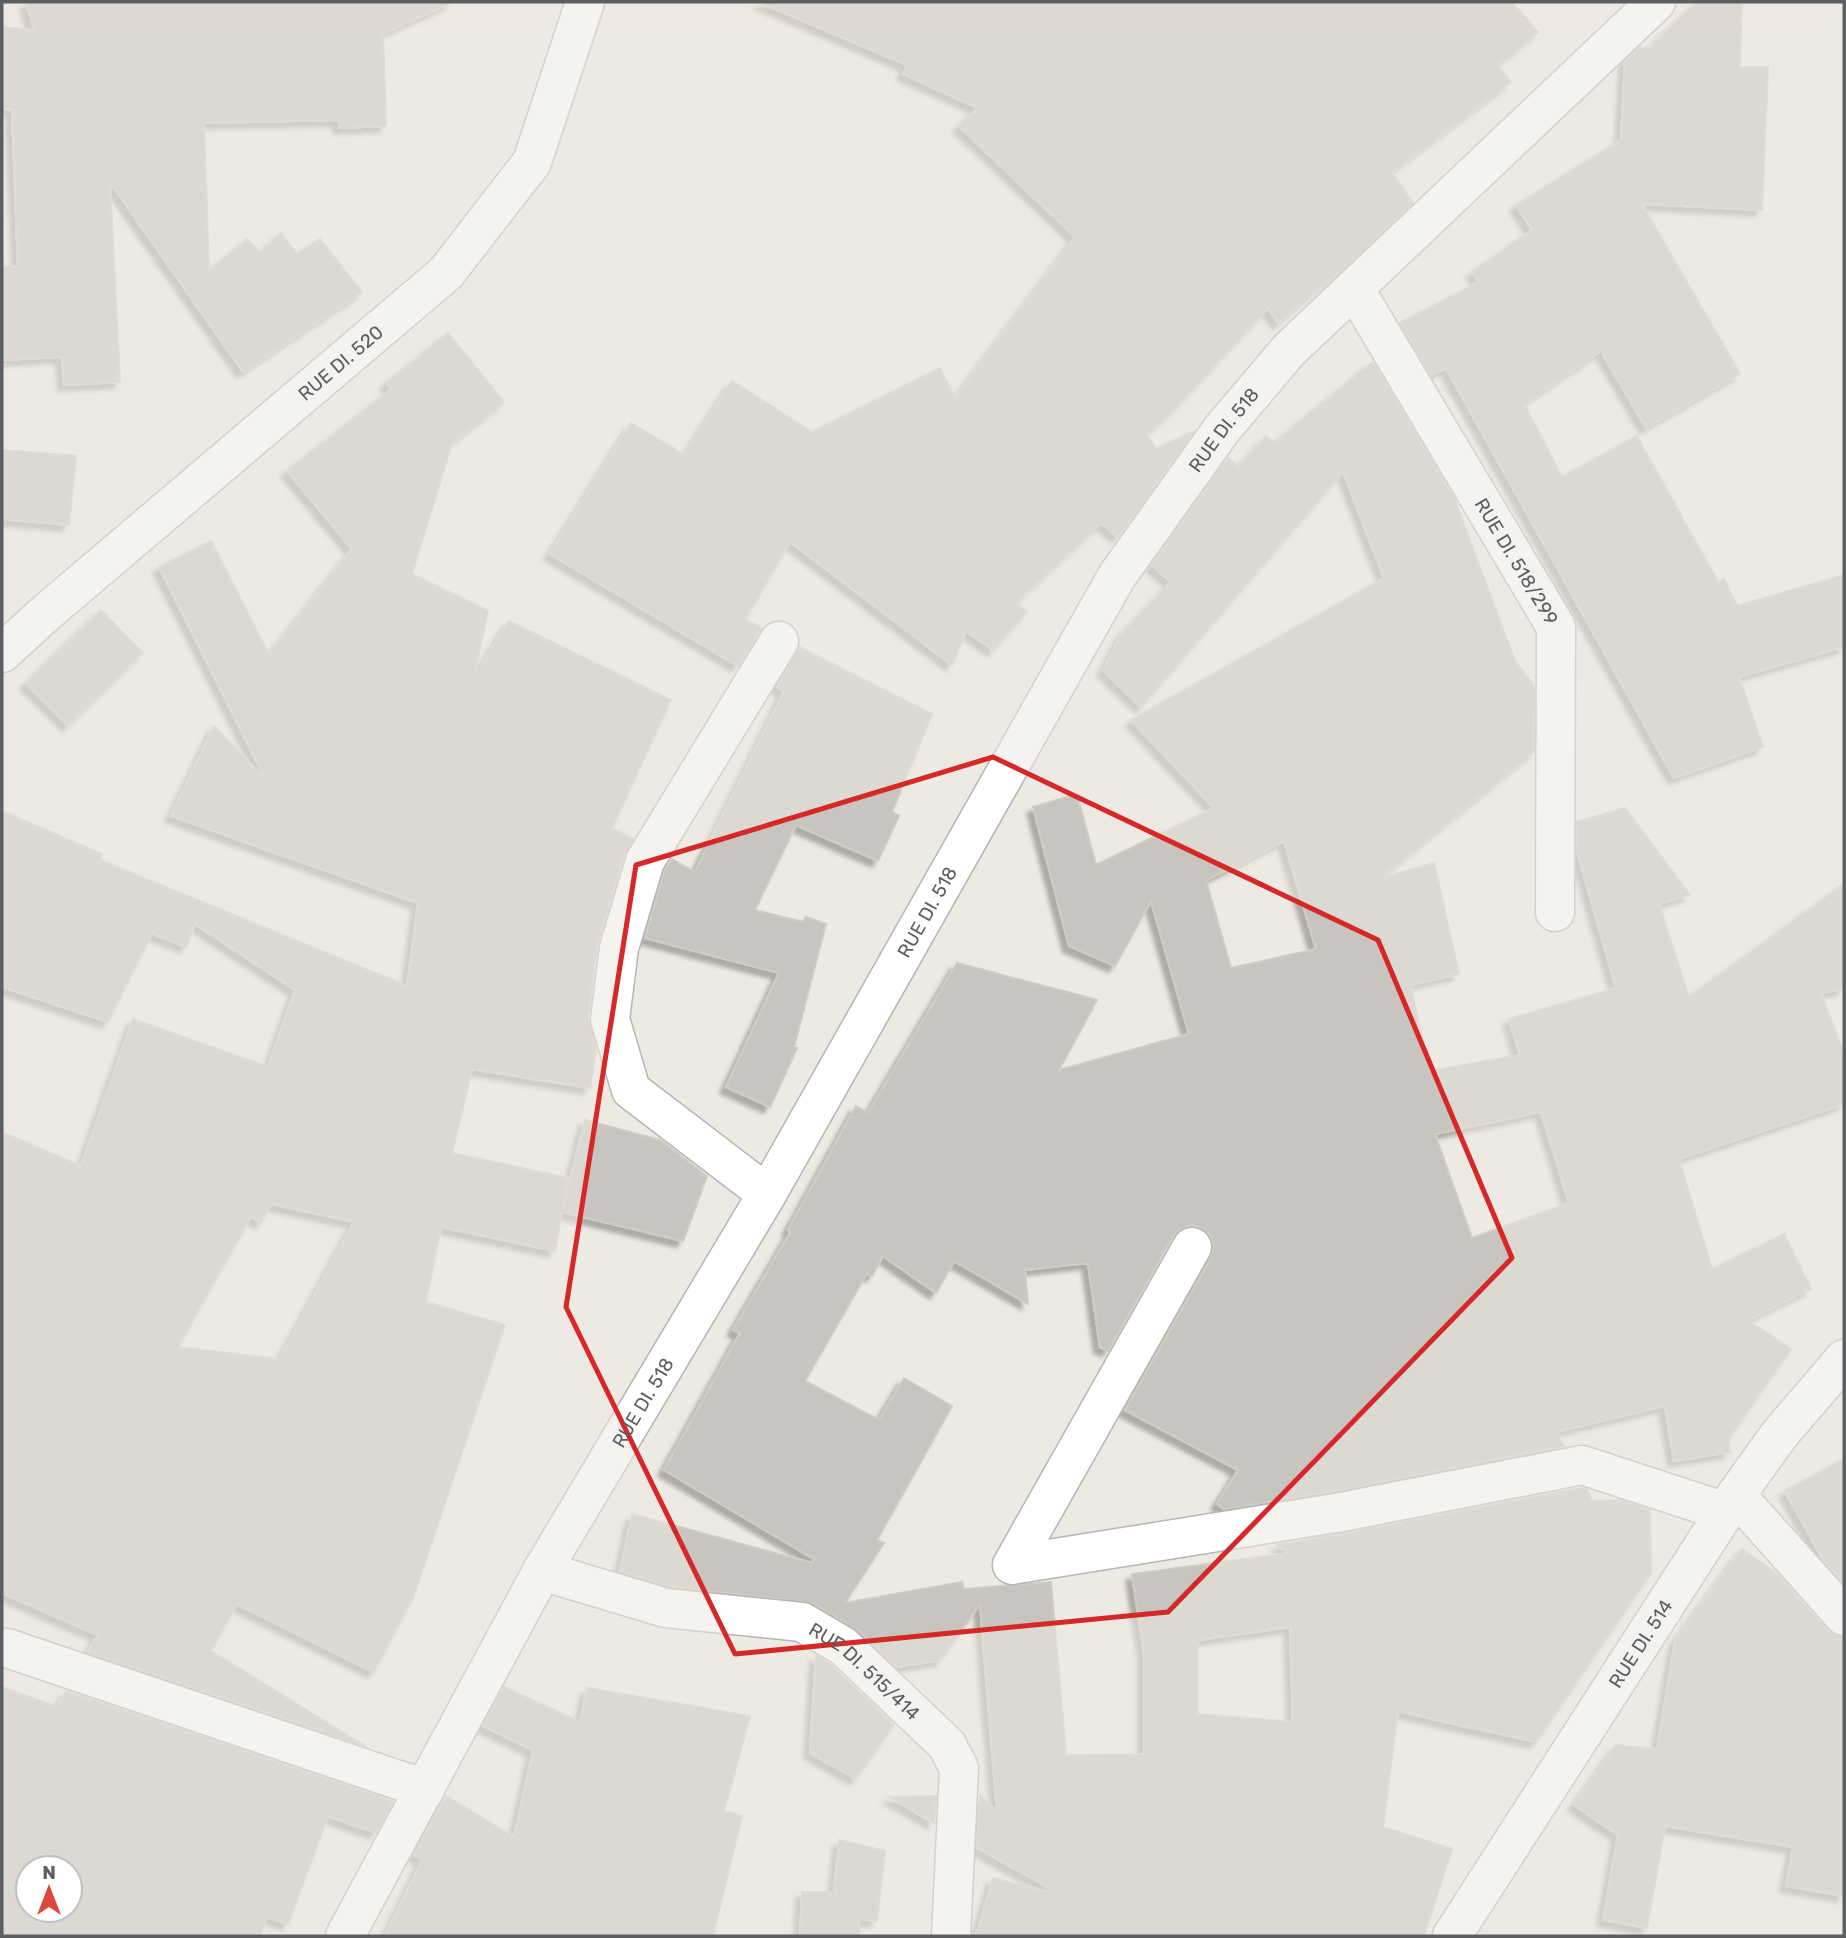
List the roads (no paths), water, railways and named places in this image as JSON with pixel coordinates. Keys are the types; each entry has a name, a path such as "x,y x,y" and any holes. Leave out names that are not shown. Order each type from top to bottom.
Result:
{"street":[{"name":"RUE DI. 520","path":"2,653 446,273 532,162 585,2"},
{"name":"RUE DI. 518","path":"345,1936 541,1572 768,1194 1116,576 1222,429 1289,350 1656,2"},
{"name":"RUE DI. 518/299","path":"1354,288 1556,626 1555,912"},
{"path":"768,1194 631,1090 610,1018 619,948 645,861 779,641"},
{"path":"1192,1247 1012,1565 1342,1512 1582,1465 1731,1503 1844,1616"},
{"name":"RUE DI. 514","path":"1452,1936 1731,1503 1779,1435 1844,1359"},
{"name":"RUE DI. 515/414","path":"541,1572 666,1608 802,1622 843,1646 947,1745 960,1768 951,1936"},
{"path":"7,1648 425,1789"}]}
